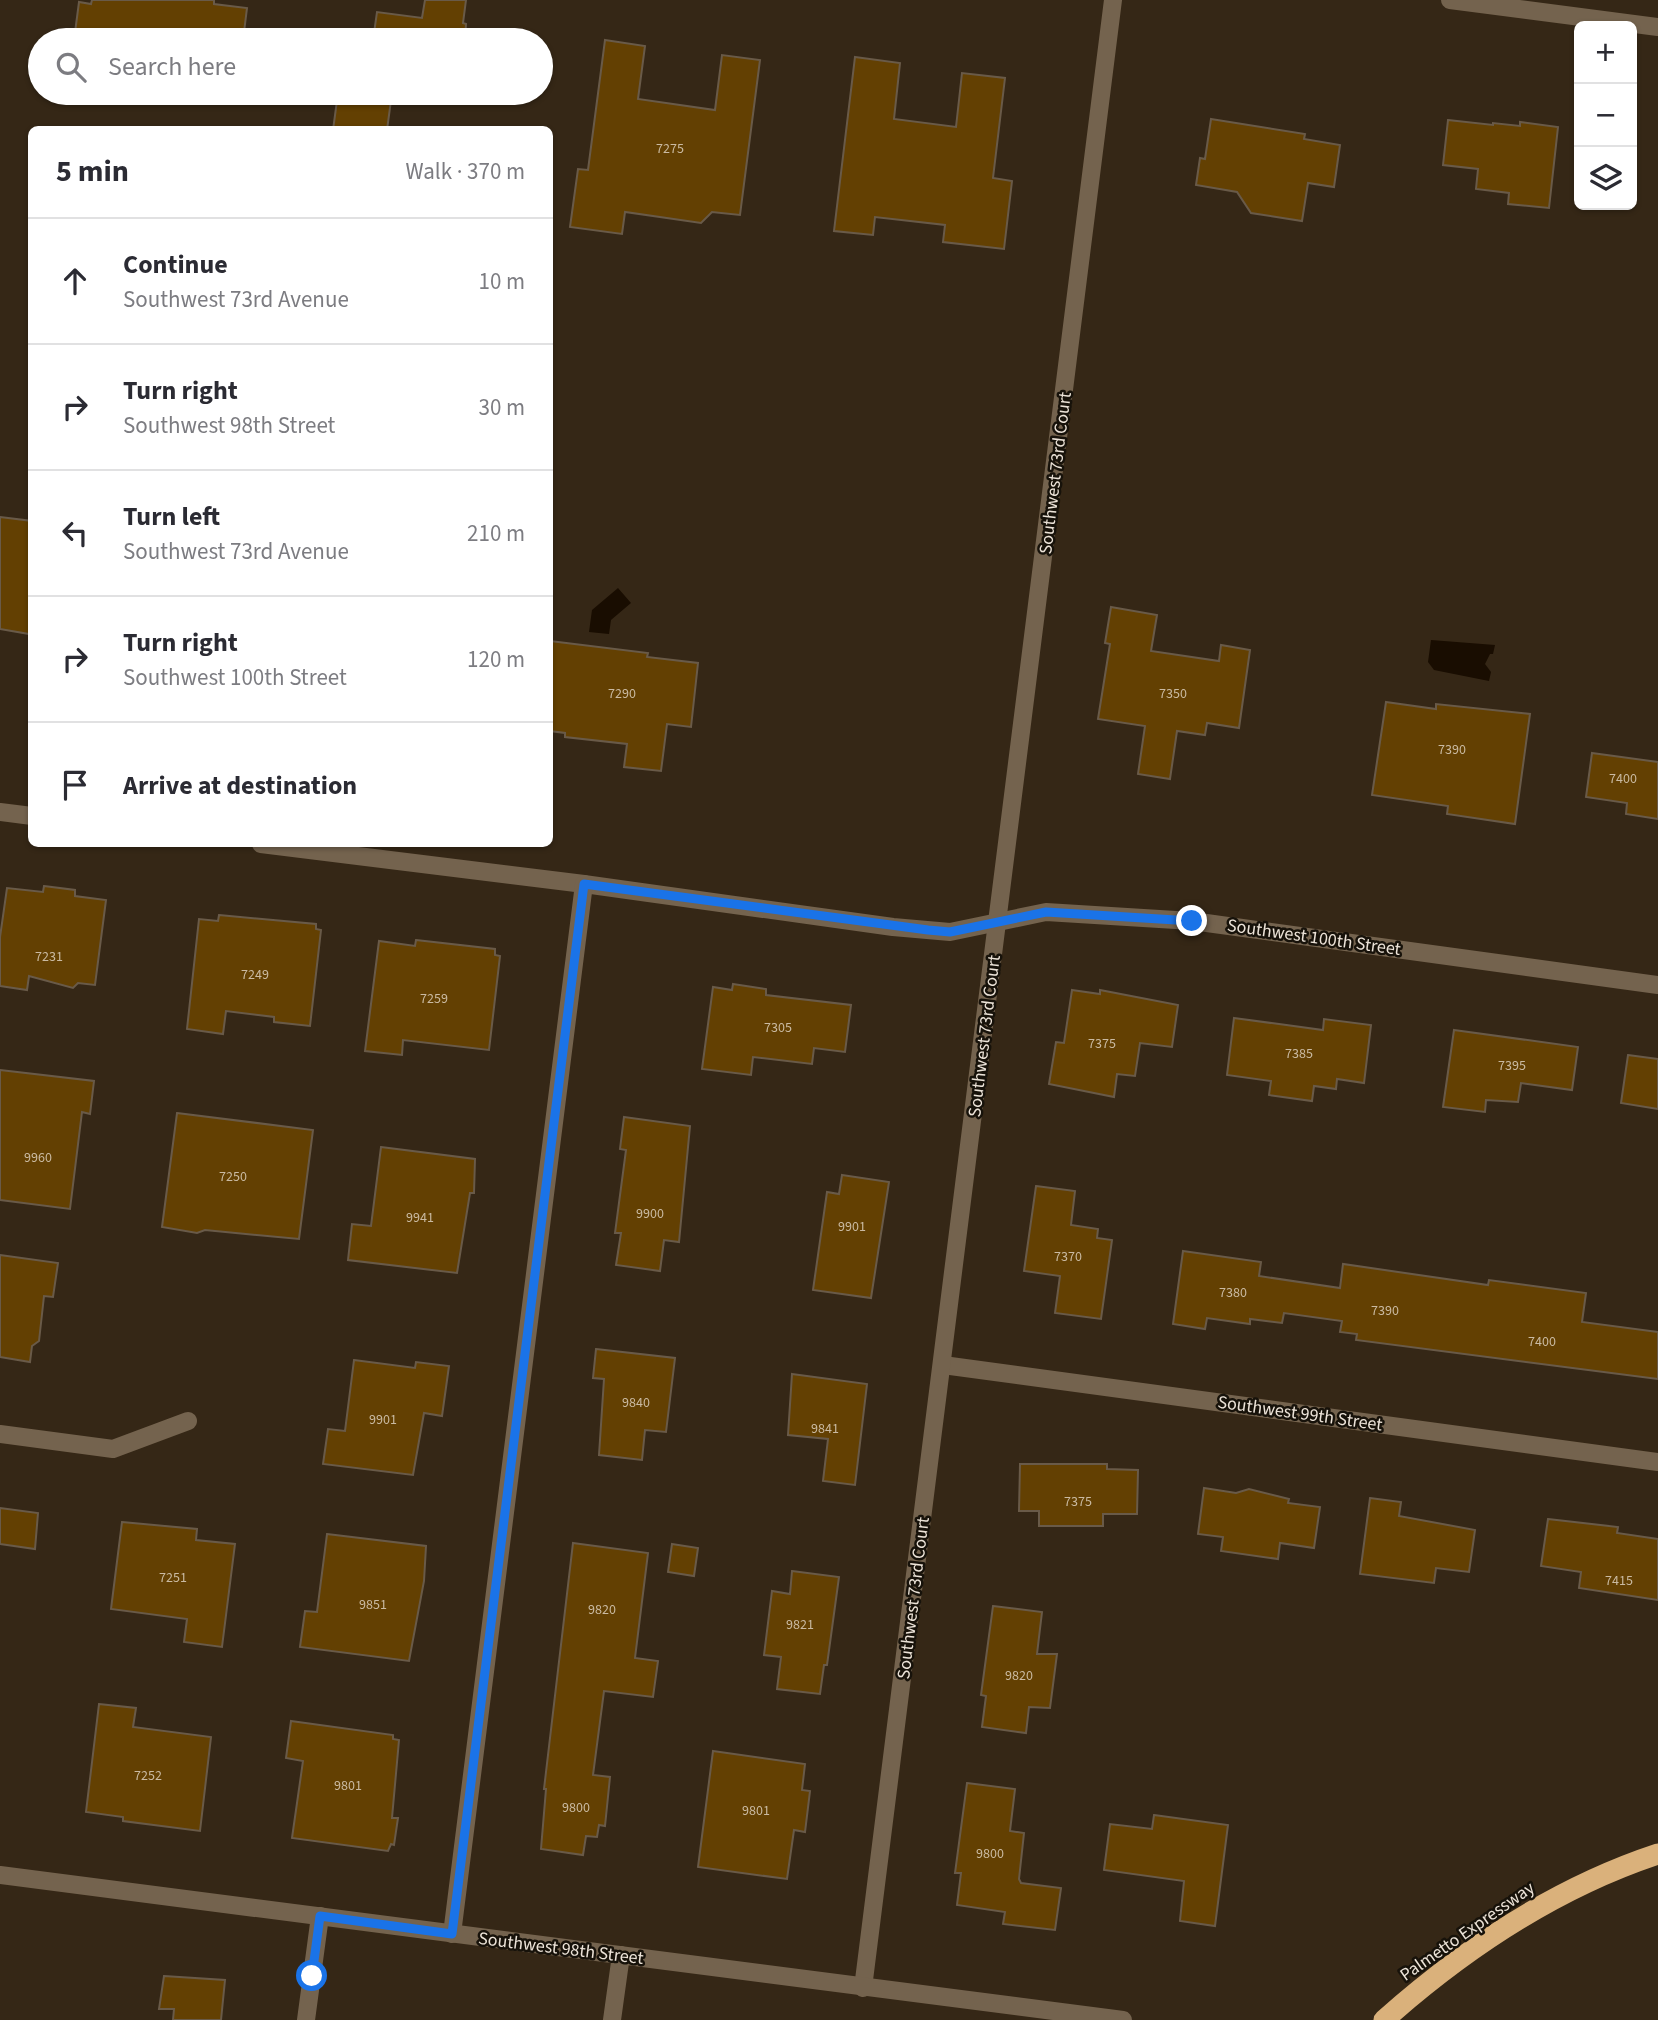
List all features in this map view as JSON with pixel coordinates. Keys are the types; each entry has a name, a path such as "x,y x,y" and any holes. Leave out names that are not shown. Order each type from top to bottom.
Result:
{"highway":[{"name":"Palmetto Expressway","path":"1384,2020 1446,1969 1504,1929 1579,1886 1658,1854"}],"street":[{"name":"Southwest 73rd Court","path":"863,1988 1113,0"},
{"path":"1450,0 1658,27"},
{"path":"0,812 28,816"},
{"name":"Southwest 100th Street","path":"285,847 905,928 950,932 1046,912 1192,921 1658,985"},
{"path":"452,1934 584,884"},
{"name":"Southwest 99th Street","path":"943,1365 1658,1462"},
{"path":"0,1434 113,1450 188,1421"},
{"name":"Southwest 98th Street","path":"0,1875 1123,2020"},
{"path":"306,2020 320,1916"},
{"path":"612,2020 621,1955"}],"shaded area":[{"path":"618,588 631,603 611,620 609,634 589,632 592,610"},
{"path":"1431,640 1495,645 1493,654 1490,654 1485,664 1491,672 1489,681 1434,670 1428,662"}],"building":[{"path":"92,0 214,0 214,4 247,8 244,28 76,28 79,2 91,4"},
{"path":"425,0 466,0 463,23 466,24 466,28 375,28 377,12 422,18"},
{"path":"605,40 645,46 638,99 715,110 722,55 760,60 740,215 712,212 701,223 625,212 622,234 570,227 578,169 588,170"},
{"path":"855,57 900,63 894,119 956,127 962,73 1005,78 993,178 1012,181 1004,249 943,242 945,225 875,217 873,235 834,231"},
{"path":"336,105 390,105 388,126 334,126"},
{"path":"1211,119 1305,134 1304,139 1340,145 1334,187 1308,183 1302,221 1251,213 1237,192 1196,185 1200,158 1205,159"},
{"path":"1448,120 1520,126 1520,122 1558,127 1549,208 1508,204 1509,193 1476,189 1478,169 1443,165"},
{"path":"0,517 28,520 28,634 0,629"},
{"path":"1111,607 1157,615 1151,651 1219,661 1221,645 1250,650 1239,728 1207,723 1205,735 1177,731 1170,779 1138,774 1145,726 1098,719 1110,644 1105,643"},
{"path":"553,641 648,653 647,657 698,663 691,727 667,724 661,771 624,767 627,744 565,737 565,733 553,731"},
{"path":"1386,702 1436,709 1436,704 1530,714 1515,824 1447,814 1448,806 1372,795"},
{"path":"1592,753 1658,762 1658,819 1626,814 1627,803 1586,797"},
{"path":"44,886 75,890 75,896 106,900 95,985 78,983 73,988 29,976 27,990 0,986 0,937 7,888 43,892"},
{"path":"219,915 316,924 316,929 321,930 310,1026 274,1022 274,1017 226,1011 223,1034 187,1029 199,919 218,921"},
{"path":"416,940 495,949 495,955 500,956 489,1050 403,1040 402,1055 365,1051 379,941 415,946"},
{"path":"733,984 766,989 766,995 851,1005 845,1052 814,1048 812,1064 753,1057 751,1075 702,1069 713,987 732,990"},
{"path":"1072,990 1100,994 1100,990 1178,1005 1172,1047 1140,1043 1135,1076 1117,1074 1114,1097 1049,1084 1056,1042 1064,1043"},
{"path":"1234,1018 1323,1030 1324,1019 1371,1025 1364,1083 1337,1079 1336,1089 1314,1086 1312,1101 1269,1095 1271,1081 1227,1075"},
{"path":"1454,1030 1578,1047 1572,1090 1521,1083 1518,1102 1486,1100 1485,1112 1443,1107"},
{"path":"1628,1055 1658,1059 1658,1109 1621,1103"},
{"path":"0,1070 94,1081 90,1114 82,1112 70,1209 0,1200"},
{"path":"177,1113 313,1130 299,1239 205,1230 197,1233 162,1227"},
{"path":"624,1117 690,1126 679,1242 664,1240 660,1271 616,1265 621,1233 615,1233 626,1150 620,1149"},
{"path":"381,1147 475,1159 474,1193 470,1193 457,1273 348,1260 352,1224 371,1226"},
{"path":"842,1175 889,1182 871,1298 813,1290 827,1192 839,1194"},
{"path":"1036,1186 1075,1191 1071,1225 1098,1229 1097,1238 1112,1240 1101,1319 1055,1313 1060,1276 1024,1271"},
{"path":"1183,1251 1261,1262 1259,1276 1340,1288 1343,1264 1488,1285 1489,1280 1586,1293 1582,1322 1658,1332 1658,1379 1356,1340 1357,1334 1340,1332 1342,1321 1284,1313 1282,1323 1250,1319 1250,1324 1207,1318 1205,1329 1173,1324"},
{"path":"0,1255 58,1263 53,1297 44,1296 39,1341 32,1346 30,1362 0,1357"},
{"path":"596,1349 675,1358 666,1432 645,1430 642,1460 599,1455 604,1379 593,1378"},
{"path":"354,1360 415,1368 416,1362 449,1366 442,1416 424,1413 413,1475 323,1464 328,1429 345,1431"},
{"path":"792,1374 867,1384 855,1485 823,1481 828,1439 788,1435"},
{"path":"1020,1464 1107,1464 1107,1469 1138,1470 1137,1514 1103,1514 1103,1526 1039,1526 1039,1511 1019,1511"},
{"path":"1204,1488 1236,1493 1249,1489 1289,1499 1288,1503 1320,1507 1314,1548 1280,1543 1278,1559 1221,1551 1223,1537 1198,1534"},
{"path":"1370,1498 1401,1502 1399,1516 1475,1530 1469,1572 1436,1568 1434,1583 1360,1574"},
{"path":"0,1508 38,1513 35,1549 0,1544"},
{"path":"1548,1519 1618,1527 1617,1533 1658,1539 1658,1600 1579,1588 1581,1572 1541,1566"},
{"path":"122,1522 197,1529 196,1540 235,1544 222,1647 184,1642 187,1619 111,1609"},
{"path":"327,1534 426,1546 424,1581 409,1661 300,1647 305,1611 317,1612"},
{"path":"573,1543 648,1553 635,1658 658,1661 653,1697 604,1691 593,1775 610,1777 605,1826 599,1825 597,1837 586,1836 583,1855 541,1849 544,1789"},
{"path":"672,1544 698,1548 694,1576 668,1572"},
{"path":"792,1571 839,1577 827,1665 824,1665 820,1694 777,1689 781,1657 764,1655 772,1591 790,1594"},
{"path":"993,1606 1042,1612 1037,1654 1057,1654 1050,1708 1029,1707 1026,1733 982,1727 986,1696 981,1695"},
{"path":"99,1704 136,1708 133,1727 211,1737 200,1831 123,1821 123,1817 86,1812"},
{"path":"291,1721 393,1735 393,1739 399,1740 392,1818 398,1818 394,1845 391,1844 388,1851 292,1838 303,1761 286,1758"},
{"path":"713,1751 805,1764 802,1790 810,1791 805,1832 794,1830 787,1879 698,1867"},
{"path":"967,1783 1015,1789 1010,1831 1024,1833 1019,1879 1021,1883 1061,1888 1055,1930 1003,1924 1005,1912 957,1905 961,1873 955,1873"},
{"path":"1154,1815 1228,1825 1215,1926 1180,1921 1184,1881 1104,1870 1110,1824 1152,1829"},
{"path":"164,1976 225,1980 221,2020 173,2020 174,2009 159,2009"}],"route":[{"path":"312,1976 320,1916 452,1934 584,884 893,927 950,932 1046,912 1192,921"}]}
